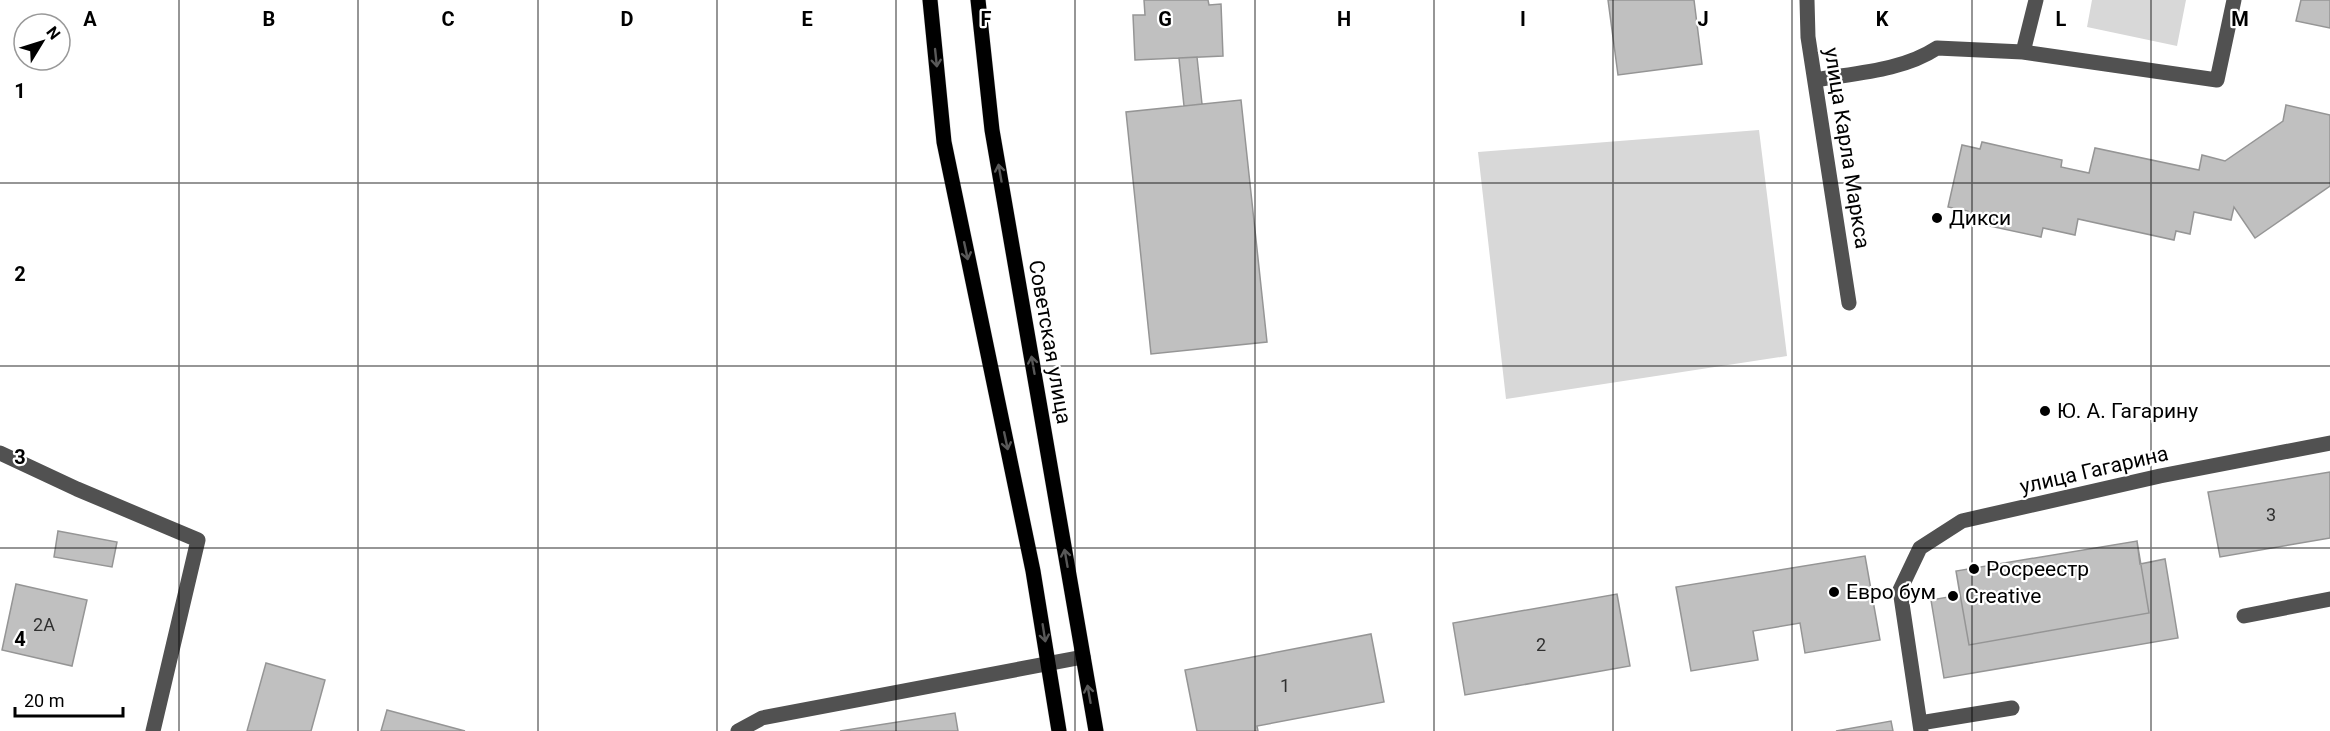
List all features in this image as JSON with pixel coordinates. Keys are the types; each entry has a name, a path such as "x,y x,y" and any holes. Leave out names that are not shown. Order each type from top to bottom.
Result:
{"main road":[{"path":"930,0 944,142 1033,571 1059,731"},
{"name":"Советская улица","path":"978,0 992,130 1096,731"}],"street":[{"name":"улица Карла Маркса","path":"1807,0 1808,37 1850,303"},
{"path":"2023,52 2036,0"},
{"path":"1815,80 1897,65 1937,48 2023,52 2217,80 2234,0"},
{"name":"улица Гагарина","path":"1921,727 1900,590 1920,548 1962,521 2160,476 2330,443"},
{"path":"0,453 77,489 198,540 153,731"},
{"path":"2244,616 2330,599"},
{"path":"738,731 762,718 1083,657"},
{"path":"1921,727 2012,708"}],"shaded area":[{"path":"2092,0 2186,0 2177,46 2087,27"},
{"path":"1759,130 1787,356 1506,399 1478,152"}],"building":[{"path":"1144,0 1208,0 1209,5 1221,4 1223,56 1135,60 1133,15 1145,15"},
{"path":"1608,0 1694,0 1702,64 1618,75"},
{"path":"2301,0 2330,0 2330,28 2296,21"},
{"path":"1197,57 1202,104 1184,106 1179,58"},
{"path":"1241,100 1267,342 1151,354 1126,112"},
{"path":"2286,105 2330,115 2330,186 2255,238 2234,207 2231,220 2194,212 2190,234 2176,231 2174,240 2078,219 2075,235 2043,228 2041,237 1966,221 1968,211 1948,207 1962,145 1980,149 1982,142 2062,160 2061,167 2089,173 2095,148 2199,170 2202,155 2225,161 2283,121"},
{"path":"2330,472 2330,538 2220,557 2208,492"},
{"path":"58,531 117,542 112,567 54,557"},
{"path":"2137,541 2149,613 1969,645 1956,571"},
{"path":"2137,541 2140,564 2165,559 2178,638 1944,678 1931,600 1960,595 1956,571"},
{"path":"1865,556 1880,640 1805,653 1800,623 1753,631 1758,660 1691,671 1676,587"},
{"path":"16,584 87,600 72,666 2,650"},
{"path":"1617,594 1630,666 1465,695 1453,623"},
{"path":"1371,634 1384,702 1257,726 1258,731 1197,731 1185,670"},
{"path":"266,663 325,680 311,731 247,731"},
{"path":"387,710 465,731 381,731"},
{"path":"955,713 958,731 840,731"},
{"path":"1891,721 1893,731 1836,731"}],"place":[{"name":"Дикси","path":"1937,218"},
{"name":"Ю. А. Гагарину","path":"2045,411"},
{"name":"Росреестр","path":"1974,569"},
{"name":"Евро бум","path":"1834,592"},
{"name":"Creative","path":"1953,596"}]}
